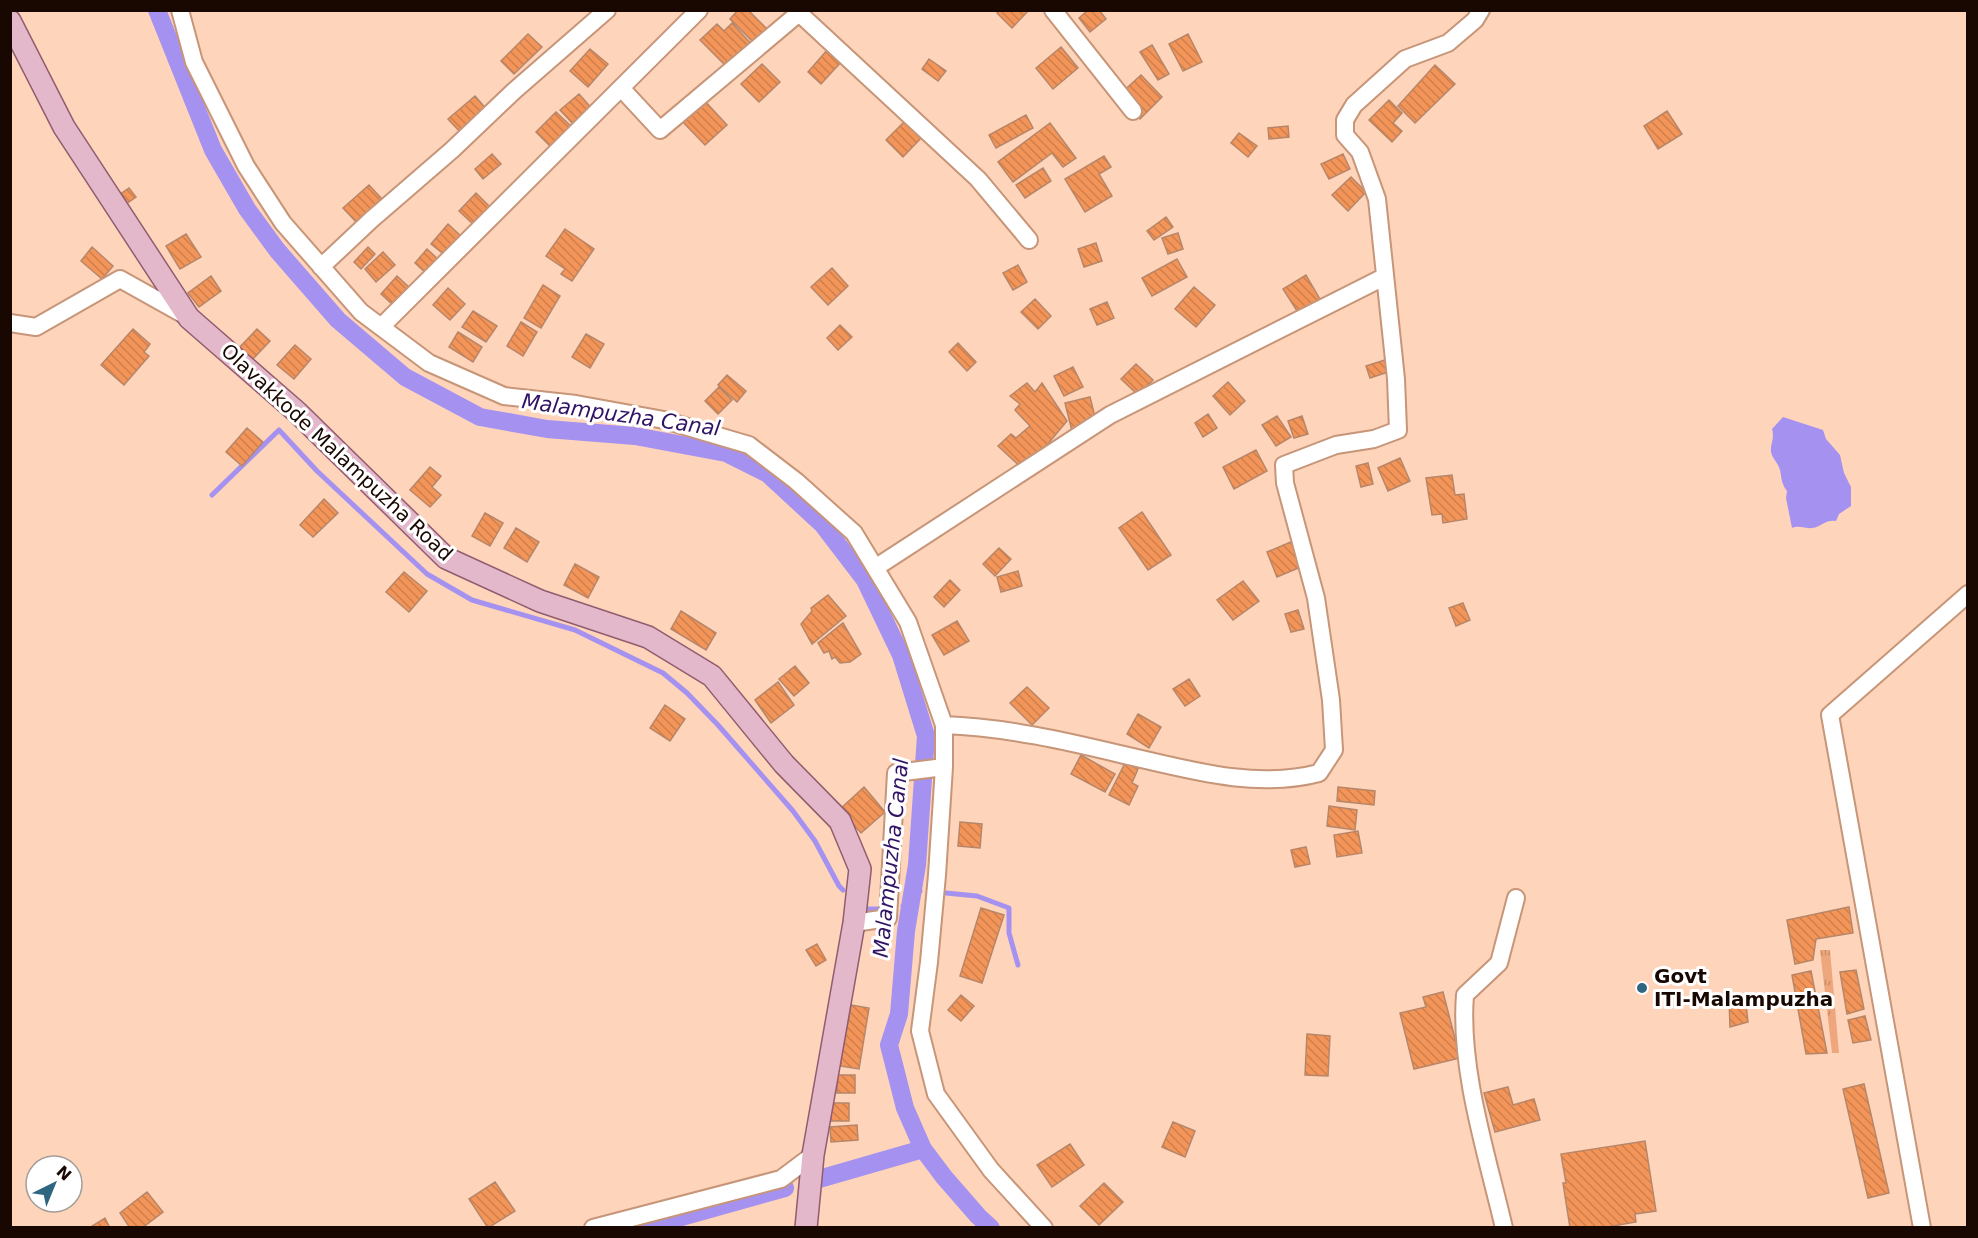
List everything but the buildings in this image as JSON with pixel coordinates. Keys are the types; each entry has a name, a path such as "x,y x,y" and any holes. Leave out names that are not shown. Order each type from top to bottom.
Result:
{"main road":[{"name":"Olavakkode Malampuzha Road","path":"10,21 64,128 189,318 298,413 446,558 540,601 648,637 712,676 784,764 840,821 860,869 854,923 813,1155 806,1223"}],"street":[{"path":"180,10 194,62 246,166 283,223 361,312 429,363 504,396 576,404 664,420 749,445 854,532 908,622 944,725 944,767 929,962 920,1031 936,1094 991,1170 1044,1227"},
{"path":"321,267 452,150 514,91 607,10"},
{"path":"381,327 699,10"},
{"path":"1053,10 1133,111"},
{"path":"944,725 974,726 1202,772 1256,779 1298,779 1318,773 1334,750 1331,700 1316,598 1285,483 1284,465 1336,445 1374,439 1398,430 1377,199 1360,152 1345,135 1345,120 1354,105 1405,58 1448,43 1475,20 1481,10"},
{"path":"621,88 660,130 798,14 978,179 1029,240"},
{"path":"875,568 1110,415 1384,277"},
{"path":"10,322 36,327 120,279 189,318"},
{"path":"1922,1227 1830,715 1968,594"},
{"path":"854,923 888,918 896,773 944,767"},
{"path":"1504,1227 1469,1079 1464,1012 1465,995 1499,963 1516,898"},
{"path":"593,1227 781,1179 813,1155"}],"green space":[{"path":"1820,950 1830,950 1839,1053 1832,1053"}],"shaded area":[{"path":"1783,417 1823,430 1826,439 1840,455 1844,473 1851,487 1851,506 1839,514 1836,521 1829,521 1812,528 1792,528 1786,498 1787,491 1771,452 1772,429"}],"waterway":[{"name":"Malampuzha Canal","path":"157,10 213,150 247,209 277,250 338,320 405,377 480,417 547,429 635,436 726,453 768,474 823,525 865,580 901,655 926,736 917,865 906,931 899,1014 889,1045 905,1108 923,1149 944,1177 991,1228"},
{"path":"212,495 279,430 317,471 427,574 472,600 575,630 663,673 687,693 718,725 793,811 815,841 843,890"},
{"path":"903,906 916,903 918,891 920,891"},
{"path":"946,893 977,896 1009,908 1009,933 1018,965"},
{"path":"867,909 881,909"},
{"name":"Malampuzha Canal","path":"819,1179 923,1149"},
{"name":"Malampuzha Canal","path":"642,1228 785,1188"}],"place":[{"name":"Govt ITI-Malampuzha","path":"1642,988"}]}
